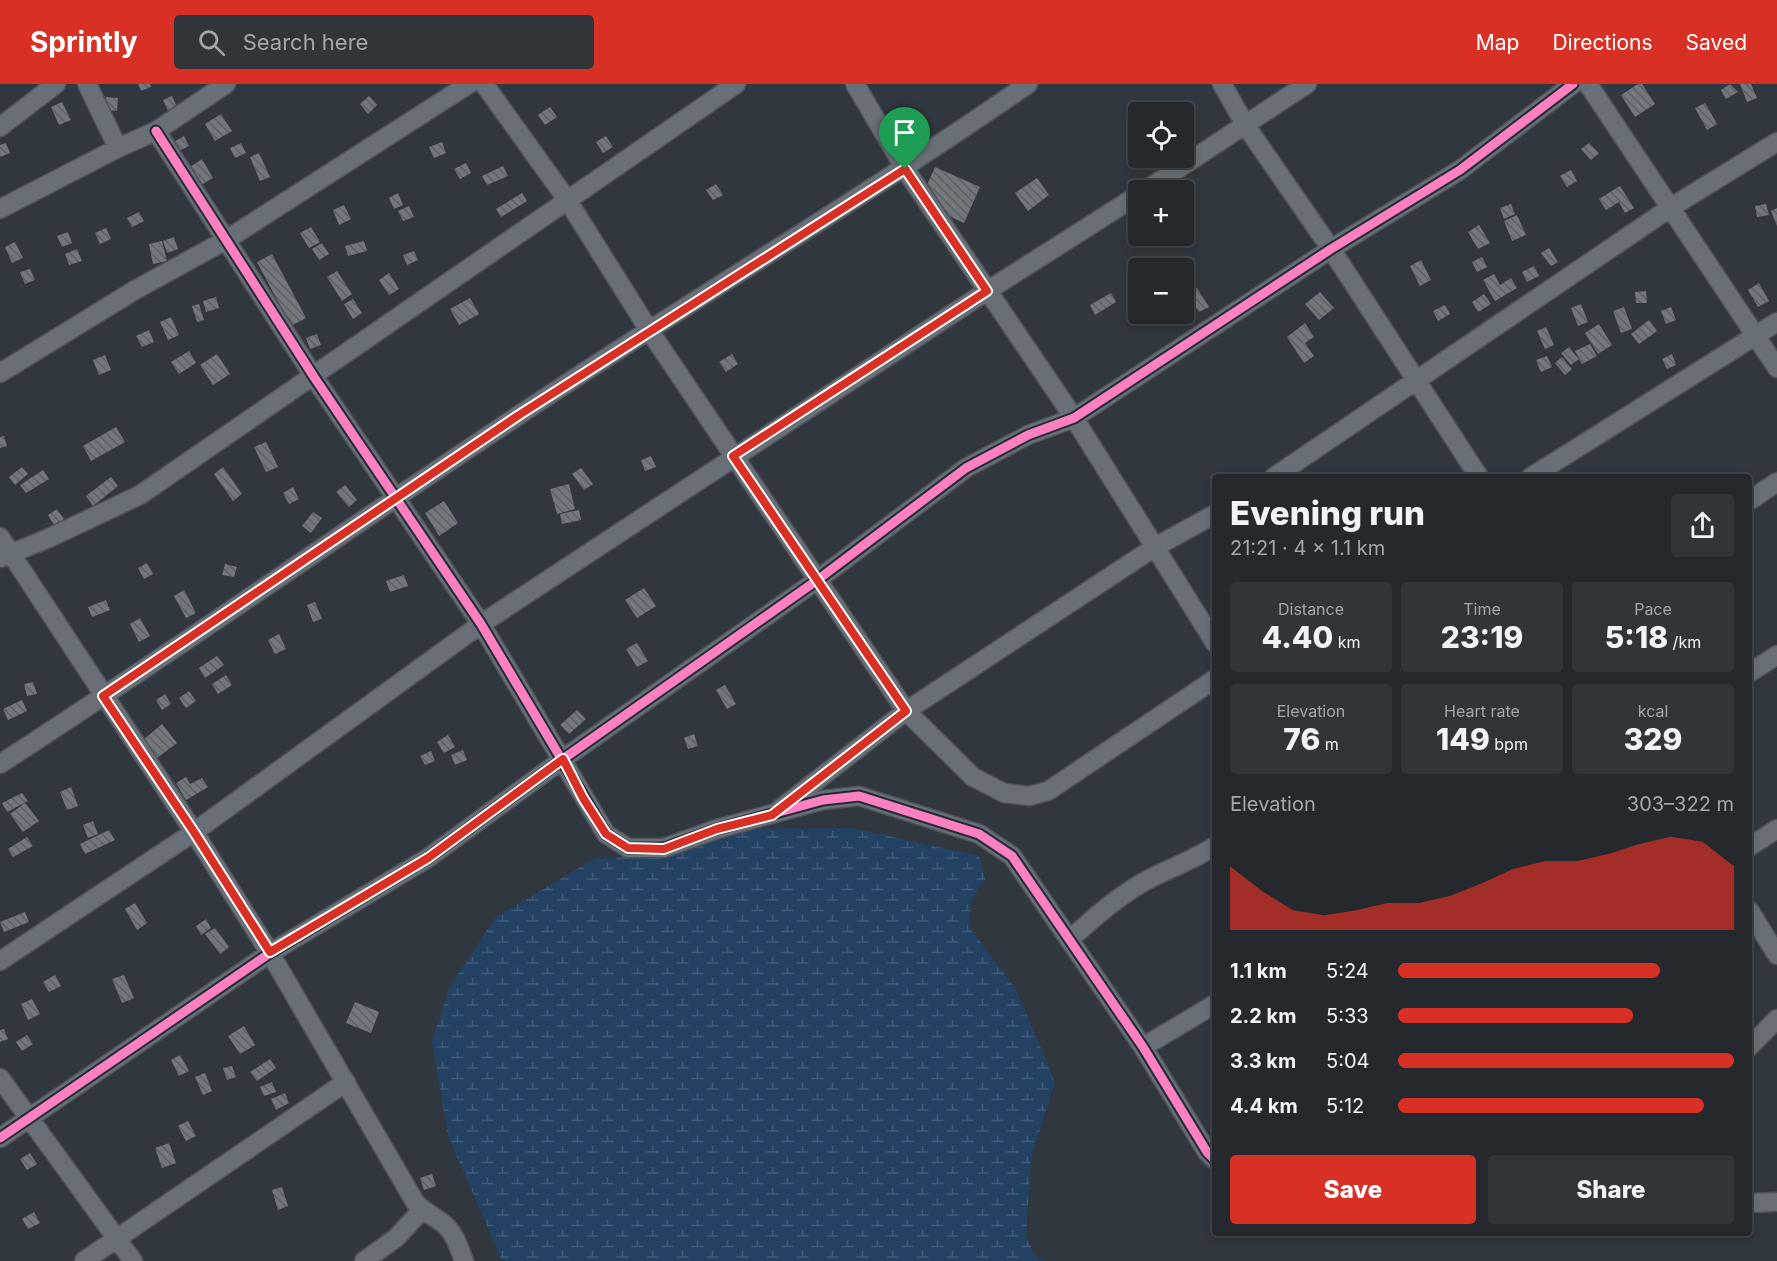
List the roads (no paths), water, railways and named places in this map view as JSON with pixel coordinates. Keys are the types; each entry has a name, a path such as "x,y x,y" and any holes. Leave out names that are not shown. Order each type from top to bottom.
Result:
{"street":[{"path":"0,127 56,84"},
{"path":"87,84 118,148"},
{"path":"0,209 156,131 226,84"},
{"path":"0,372 135,290 226,240 469,84"},
{"path":"484,84 568,201 649,330 816,581 906,711 973,777 1004,793 1029,796 1048,790 1212,681"},
{"path":"5,555 49,538 140,495 736,84"},
{"path":"855,84 905,169 1074,418 1212,638"},
{"path":"0,764 649,330 905,169 1028,84"},
{"path":"1222,84 1246,126 1330,249 1477,474"},
{"path":"1162,180 1307,84"},
{"path":"0,1138 270,952 428,858 563,759 816,581 966,468 1028,435 1074,418 1330,249 1460,170 1573,84"},
{"path":"1588,84 1777,368"},
{"path":"156,131 314,377 481,624 606,834 628,848 664,849 717,829 823,800 859,796 979,834 1012,856 1143,1047 1212,1157"},
{"path":"1278,474 1670,208 1777,142"},
{"path":"0,960 194,832 481,624 733,456 1128,201"},
{"path":"1536,474 1777,322"},
{"path":"1752,499 1777,482"},
{"path":"772,815 906,711 1155,547 1212,516"},
{"path":"0,537 5,555 194,832 270,952 414,1202 444,1224 455,1237 465,1261"},
{"path":"1752,671 1777,655"},
{"path":"1752,845 1777,829"},
{"path":"1069,940 1107,905 1151,878 1212,848"},
{"path":"1752,915 1777,955"},
{"path":"1143,1047 1212,1006"},
{"path":"1752,1044 1777,1019"},
{"path":"0,1078 133,1261"},
{"path":"84,1261 346,1082"},
{"path":"1752,1203 1777,1202"},
{"path":"364,1261 396,1238 422,1210"}]}
